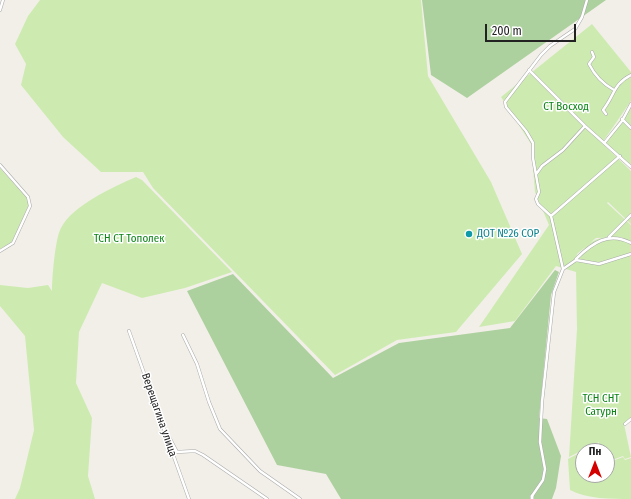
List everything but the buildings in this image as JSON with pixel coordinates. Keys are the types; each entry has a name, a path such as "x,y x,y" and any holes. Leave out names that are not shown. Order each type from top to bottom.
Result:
{"street":[{"path":"0,10 4,0"},
{"path":"563,269 551,216 538,204 536,199 538,192 533,158 533,143 526,131 506,107 505,102 529,70 550,46 575,29 582,17 587,0"},
{"path":"592,52 594,57 589,64 592,70 607,86 614,90"},
{"path":"529,70 586,126 631,167"},
{"path":"606,114 603,110 611,99 614,90 624,79 631,75"},
{"path":"605,142 622,120 631,104"},
{"path":"622,120 631,128"},
{"path":"536,173 542,166 563,150 586,126"},
{"path":"551,216 620,156"},
{"path":"0,165 28,197 30,206 13,243 0,251"},
{"path":"609,237 610,234 631,215"},
{"path":"532,498 543,480 545,469 540,442 542,402 554,292 563,269 576,260 595,242 609,237 620,238 631,243"},
{"path":"576,260 599,264 631,254"},
{"name":"Верещагина улица","path":"129,331 189,499"},
{"path":"183,335 197,364 209,402 220,429 260,471 300,499"},
{"path":"625,424 631,419"},
{"path":"164,427 177,452 195,451 203,455 267,499"}],"green space":[{"path":"40,0 421,0 428,76 491,182 522,254 456,332 397,340 335,375 153,188 143,172 101,172 63,137 21,85 26,64 15,44 28,16"},
{"path":"422,0 606,0 467,98 431,75"},
{"name":"СТ Восход","path":"592,24 631,72 631,101 602,143 631,171 631,224 608,202 607,203 631,225 631,243 631,418 624,424 631,457 625,459 623,456 615,459 615,443 599,442 575,443 575,454 569,457 577,329 576,272 556,266 515,321 479,327 549,225 535,192 531,144 501,97","holes":["614,237 621,237 631,243","596,238 604,238 598,239 592,242","590,243 580,254 576,262 577,254"]},
{"path":"631,105 631,168 603,143"},
{"path":"0,168 26,197 29,204 12,242 0,249"},
{"name":"ТСН СТ Тополек","path":"136,177 142,180 232,272 185,288 142,298 102,283 79,332 76,383 92,418 88,476 95,499 15,499 20,488 34,430 25,336 0,306 0,285 28,288 48,285 52,291 53,268 57,240 61,228 67,220 84,204 116,186"},
{"path":"555,270 559,272 551,295 539,418 547,419 561,456 556,488 552,499 341,499 326,474 277,465 187,291 233,274 333,378 399,343 510,328"},
{"path":"575,455 575,483 615,483 615,460 623,457 625,460 631,458 631,499 591,497 570,490 568,459"}],"place":[{"name":"ДОТ №26 СОР","path":"469,234"}],"park label":[{"name":"ТСН СНТ Сатурн","path":"601,405"}]}
